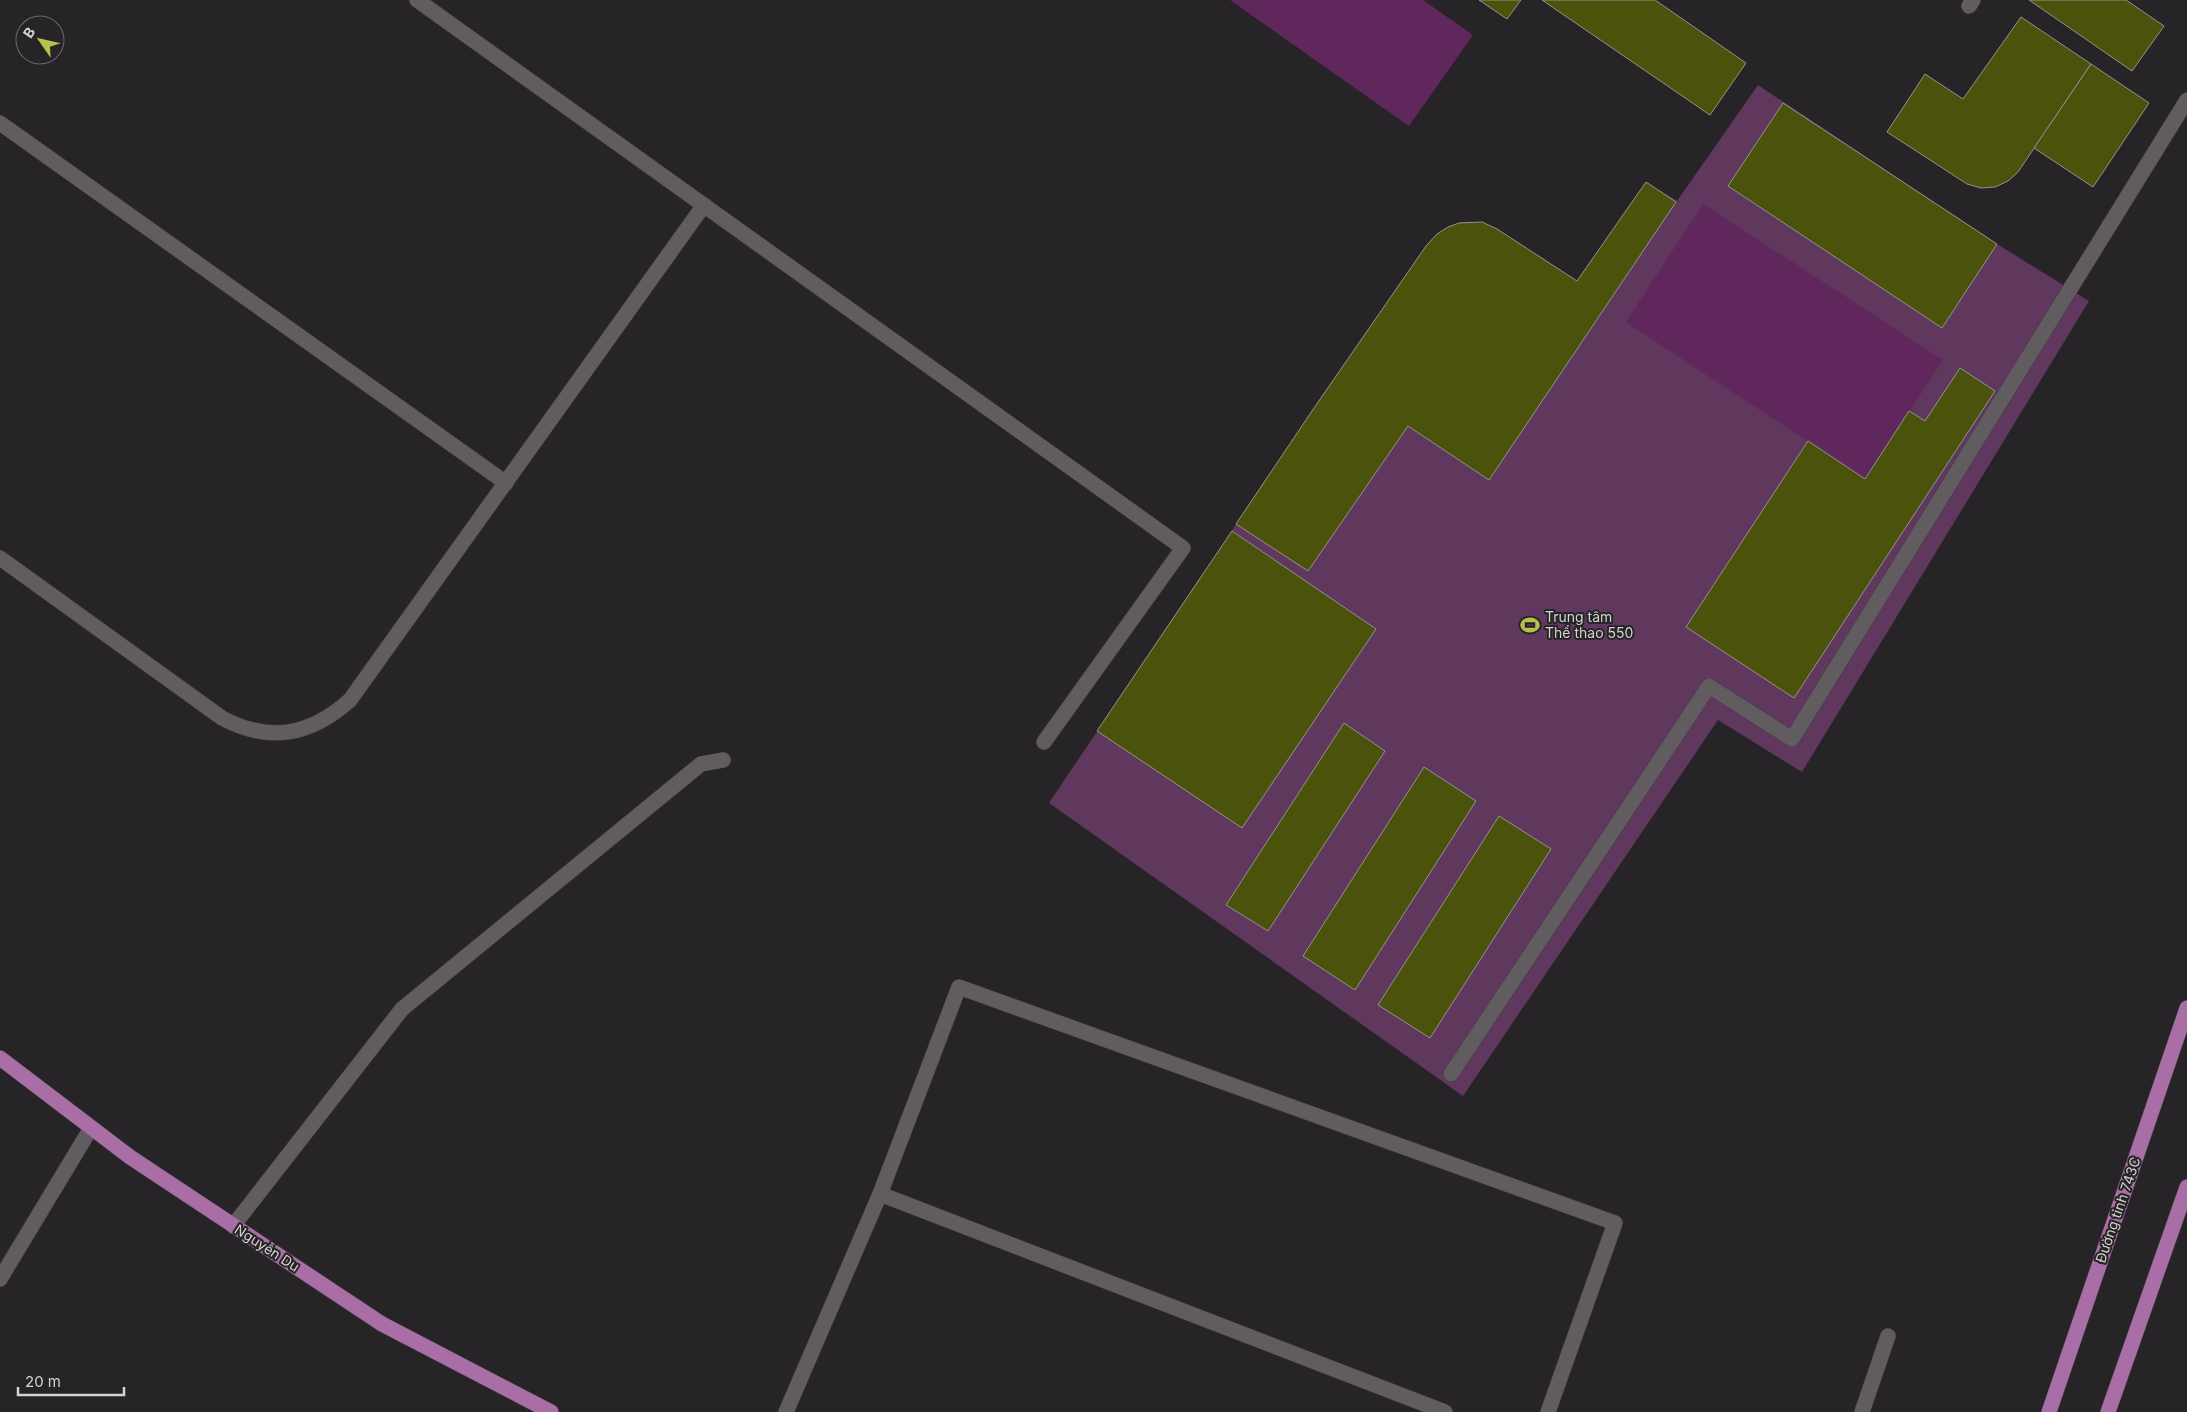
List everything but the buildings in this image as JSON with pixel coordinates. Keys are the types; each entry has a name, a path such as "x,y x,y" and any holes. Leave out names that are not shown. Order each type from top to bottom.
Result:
{"main road":[{"name":"Đường tỉnh 743C","path":"2049,1412 2187,1008"},
{"name":"Nguyễn Du","path":"0,1058 130,1157 382,1324 551,1412"},
{"path":"2108,1412 2187,1187"}],"street":[{"path":"418,0 1182,548 1044,742"},
{"path":"1452,1074 1709,686 1792,739 2187,100"},
{"path":"0,123 506,483"},
{"path":"0,558 222,718 237,726 273,733 294,732 321,722 334,715 350,700 704,205"},
{"path":"233,1226 402,1009 701,764 723,760"},
{"path":"786,1412 880,1194 959,988 1615,1223 1548,1412"},
{"path":"0,1279 91,1128"},
{"path":"880,1194 1445,1412"},
{"path":"1862,1412 1888,1336"}],"shaded area":[{"path":"1230,0 1423,0 1473,35 1409,126"},
{"name":"Trung tâm Thể thao 550","path":"1758,85 1997,244 2089,301 1802,772 1718,720 1463,1096 1049,803 1314,408 1426,246 1450,226 1462,222 1473,222 1496,230 1577,281 1646,182 1677,201"},
{"path":"1703,204 1943,360 1865,479 1626,322"}],"place":[{"name":"Trung tâm Thể thao 550","path":"1530,625"}]}
